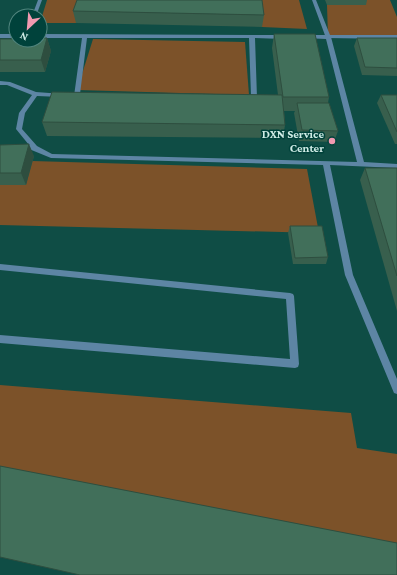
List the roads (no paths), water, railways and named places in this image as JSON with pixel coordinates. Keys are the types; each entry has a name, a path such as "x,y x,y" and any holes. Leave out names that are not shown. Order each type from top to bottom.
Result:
{"street":[{"path":"314,0 328,37 361,164"},
{"path":"48,36 290,37"},
{"path":"78,96 85,36"},
{"path":"240,98 254,98 252,37"},
{"path":"298,37 397,37"},
{"path":"0,83 8,83 35,94 93,96"},
{"path":"35,94 22,113 19,129 35,148"},
{"path":"21,147 35,148 51,156 397,166"},
{"path":"326,163 349,275 397,390"},
{"path":"0,267 290,296 295,364 0,339"}],"place":[{"name":"DXN Service Center","path":"332,141"}]}
